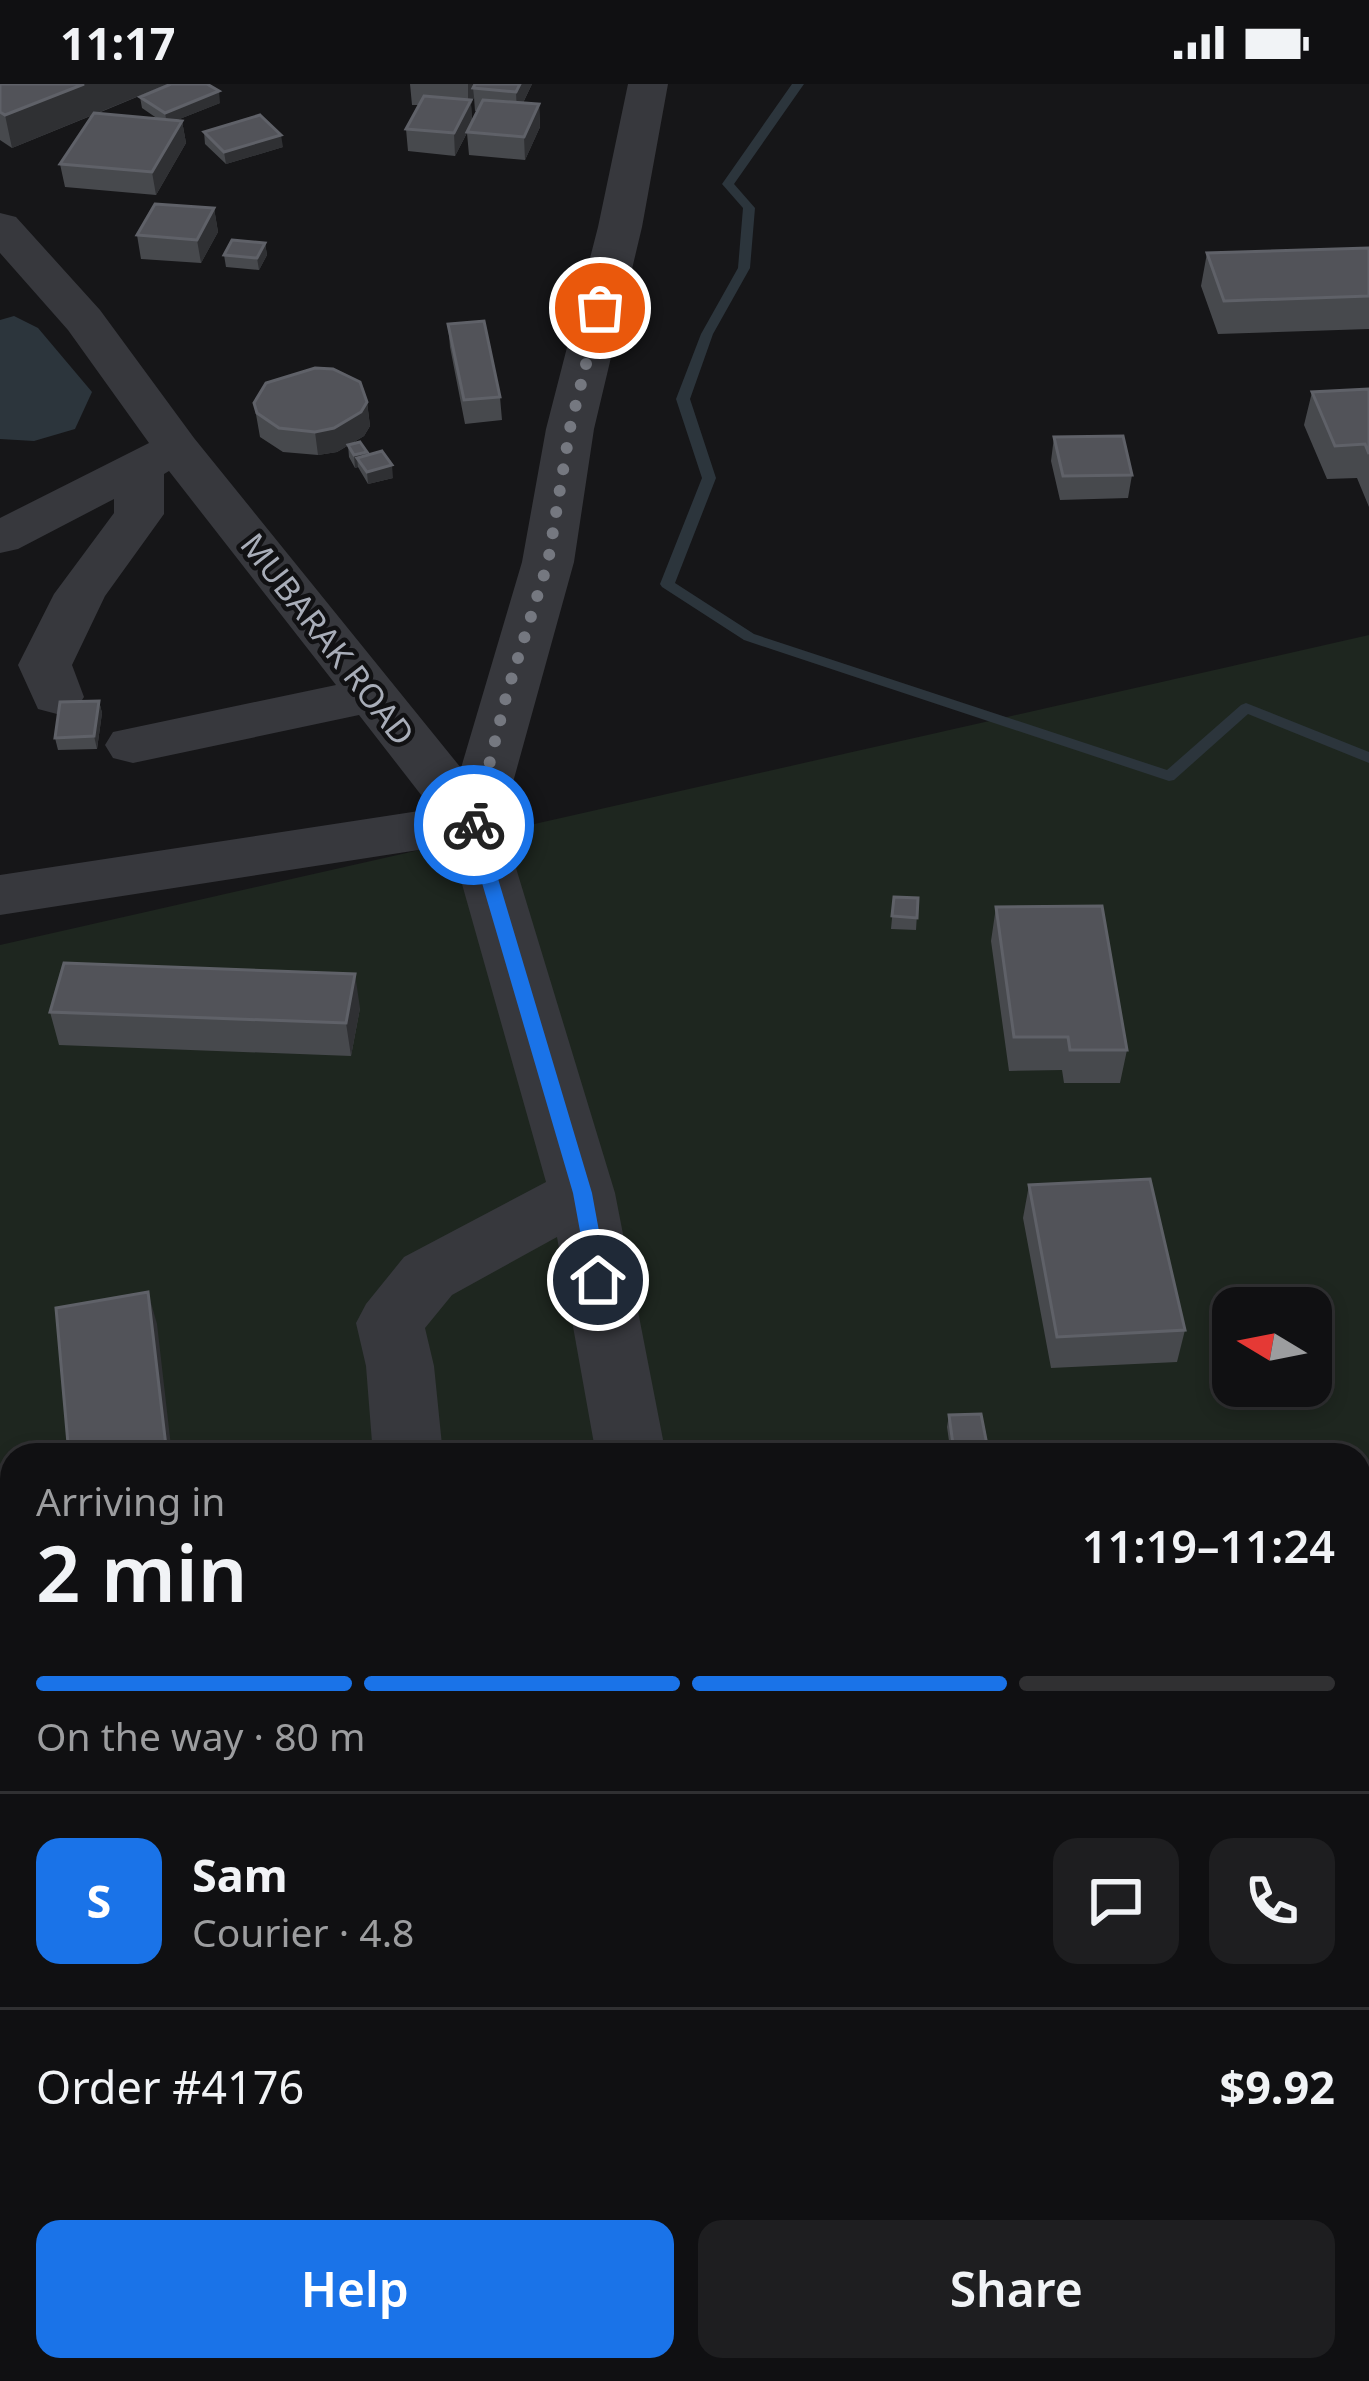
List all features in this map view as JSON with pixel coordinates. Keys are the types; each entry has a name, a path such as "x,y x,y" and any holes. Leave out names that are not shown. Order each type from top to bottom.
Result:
{"street":[{"path":"0,895 473,822 548,562 570,428 620,227 648,84"},
{"name":"MUBARAK ROAD","path":"0,226 83,320 158,457 373,695 473,822 583,1193 629,1443"},
{"path":"0,538 158,457"},
{"path":"57,698 45,665 80,594 139,514 158,457"},
{"path":"133,745 373,695"},
{"path":"407,1443 400,1366 390,1324 428,1276 583,1193"}],"shaded area":[{"path":"14,316 38,328 92,392 75,429 34,441 0,439 0,320"},
{"path":"1369,635 1369,1443 0,1443 0,945"}],"building":[{"path":"0,84 84,84 5,115 0,112"},
{"path":"171,84 207,84 219,91 165,113 140,97"},
{"path":"475,84 520,84 516,92 473,88"},
{"path":"424,96 471,100 454,133 406,129"},
{"path":"483,100 539,104 524,137 467,132"},
{"path":"94,113 182,121 152,172 60,164"},
{"path":"260,115 281,135 224,152 204,132"},
{"path":"155,204 214,208 197,240 137,235"},
{"path":"232,240 265,243 257,258 224,255"},
{"path":"1369,248 1369,296 1224,301 1207,253"},
{"path":"484,321 500,397 464,400 448,324"},
{"path":"315,368 333,369 360,382 367,402 361,412 334,428 315,432 279,428 257,413 254,403 266,383"},
{"path":"1369,389 1369,454 1365,444 1335,446 1312,392"},
{"path":"1123,436 1132,475 1063,476 1054,437"},
{"path":"360,442 367,452 354,455 348,445"},
{"path":"382,451 392,465 367,472 357,458"},
{"path":"99,701 94,736 55,738 60,702"},
{"path":"894,897 918,898 917,918 892,916"},
{"path":"1102,906 1127,1050 1070,1050 1068,1037 1014,1037 996,907"},
{"path":"64,963 355,974 346,1023 50,1012"},
{"path":"1150,1179 1185,1330 1057,1337 1029,1185"},
{"path":"148,1292 166,1443 68,1443 56,1308"},
{"path":"981,1414 987,1443 953,1443 949,1415"}],"waterway":[{"path":"798,84 728,184 749,208 744,268 707,334 683,399 709,478 667,584 749,637 1169,776 1246,708 1369,758"}],"way so far":[{"path":"474,825 507,693 548,562 570,428 600,308"}],"route":[{"path":"474,825 583,1193 598,1280"}]}
